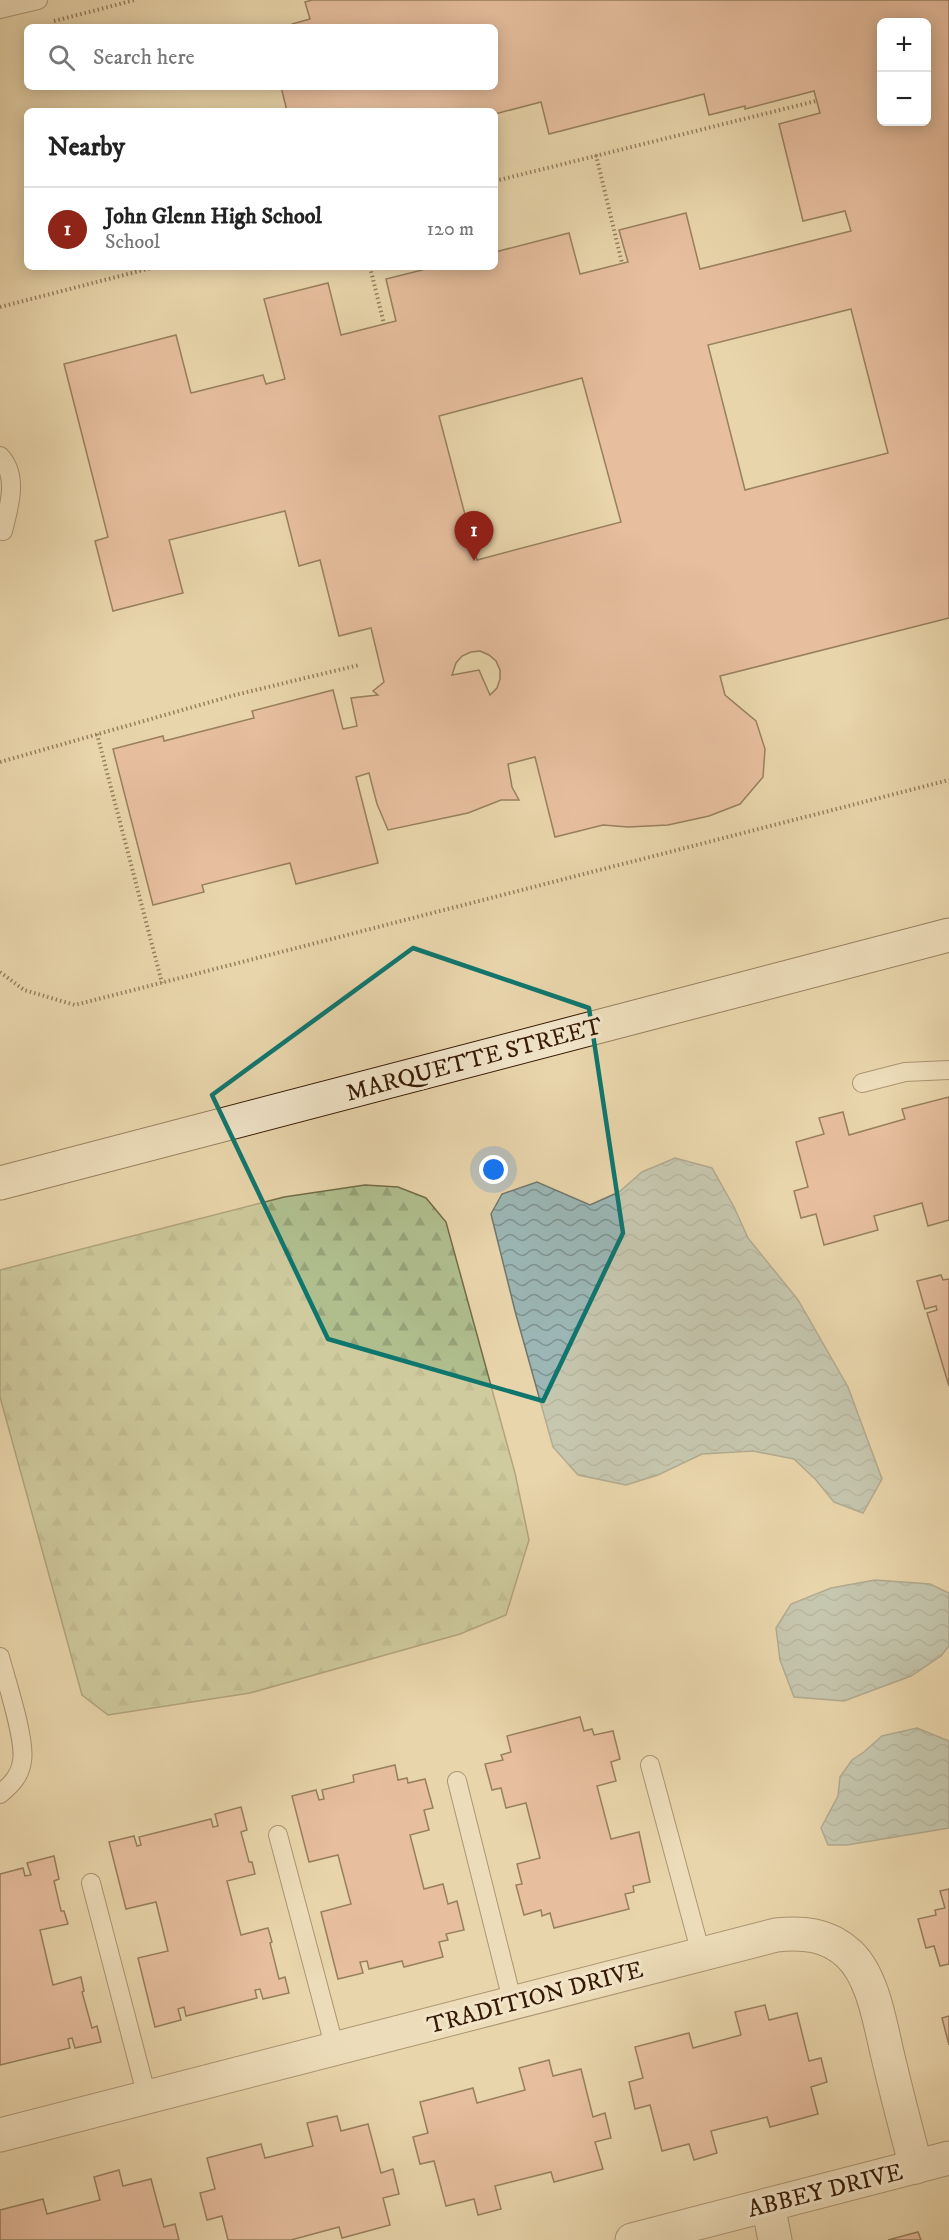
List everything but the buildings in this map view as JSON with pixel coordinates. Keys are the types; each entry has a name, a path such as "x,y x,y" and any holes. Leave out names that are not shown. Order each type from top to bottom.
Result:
{"street":[{"name":"MARQUETTE STREET","path":"0,1183 949,935"},
{"name":"TRADITION DRIVE","path":"0,2135 776,1935 800,1932 833,1942 849,1954 861,1969 874,2004 915,2167"},
{"name":"ABBEY DRIVE","path":"632,2240 949,2158"},
{"path":"768,2205 775,2240"}],"lane":[{"path":"0,9 38,0"},
{"path":"0,456 12,479 9,508 3,531"},
{"path":"862,1083 905,1072 949,1070"},
{"path":"0,1657 22,1744 22,1761 14,1782 0,1794"},
{"path":"650,1765 702,1954"},
{"path":"457,1781 513,2004"},
{"path":"278,1835 335,2049"},
{"path":"91,1883 147,2097"}],"path":[{"path":"51,22 135,0"},
{"path":"498,180 816,100"},
{"path":"596,155 622,263"},
{"path":"0,307 143,270"},
{"path":"371,270 384,324"},
{"path":"0,762 235,695 359,665"},
{"path":"97,734 162,983"},
{"path":"0,972 24,990 75,1005 949,780"}],"highlighted area":[{"path":"413,948 589,1008 623,1233 543,1401 328,1339 212,1095"}],"green space":[{"path":"365,1185 398,1187 426,1198 446,1222 515,1473 529,1540 506,1615 460,1634 250,1693 108,1715 82,1695 0,1397 0,1270 284,1197"}],"water":[{"path":"675,1158 712,1168 748,1238 798,1300 848,1387 882,1479 863,1513 834,1502 816,1480 794,1459 753,1451 702,1454 658,1475 626,1485 578,1475 553,1447 491,1214 502,1194 537,1182 590,1205 619,1192 642,1172"},
{"path":"875,1580 930,1584 949,1593 949,1646 941,1656 911,1676 844,1701 794,1697 780,1660 776,1628 791,1604 831,1588"},
{"path":"917,1728 949,1741 949,1828 847,1845 828,1845 821,1828 838,1796 840,1777 852,1760 882,1736"}],"place":[{"name":"John Glenn High School","path":"474,561"}]}
